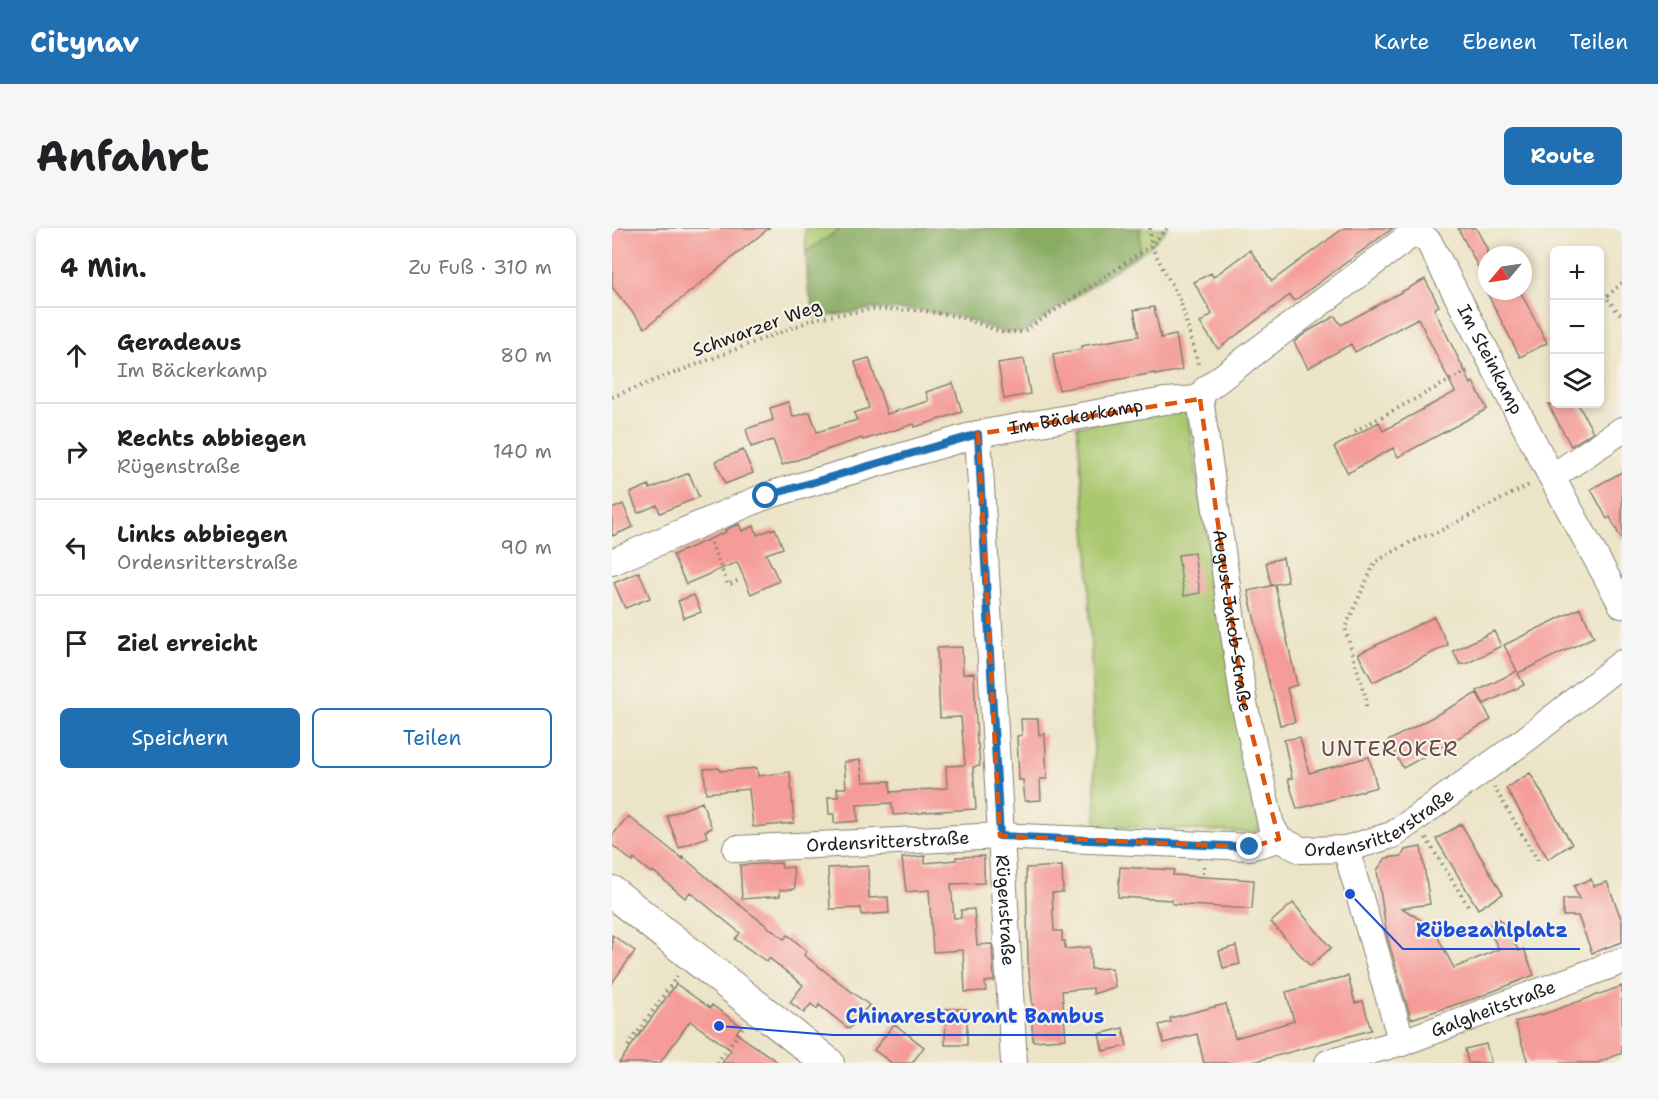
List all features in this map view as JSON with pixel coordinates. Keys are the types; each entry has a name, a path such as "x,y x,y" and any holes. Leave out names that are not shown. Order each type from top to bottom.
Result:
{"main road":[{"path":"612,892 820,1060"}],"street":[{"name":"Im Steinkamp","path":"1202,394 1408,237 1416,234 1424,236 1622,605"},
{"name":"Im Bäckerkamp","path":"612,562 766,496 978,434 1202,394"},
{"name":"August-Jakob-Straße","path":"1202,394 1244,703 1271,825 1278,839"},
{"path":"1551,475 1622,430"},
{"name":"Rügenstraße","path":"978,434 1014,1063"},
{"name":"Ordensritterstraße","path":"736,849 1000,836 1250,847 1278,839 1301,850 1346,849 1392,835 1484,771 1622,663"},
{"path":"1346,849 1402,1043"},
{"name":"Galgheitstraße","path":"1328,1063 1402,1043 1622,960"}],"path":[{"path":"1150,228 1150,246 1180,300 1202,394"},
{"name":"Schwarzer Weg","path":"612,397 817,318 872,309 919,310 960,317 1002,332 1023,332 1150,246 1167,228"},
{"path":"1622,283 1606,297 1622,317"},
{"path":"1355,431 1490,359"},
{"path":"1366,706 1366,698 1345,628 1375,562 1420,537 1434,534 1551,475"},
{"path":"702,523 728,585 741,579"},
{"path":"1484,771 1538,861"},
{"path":"1415,819 1470,909"},
{"path":"628,1046 680,974"},
{"path":"717,1063 745,1024"}],"highlighted area":[{"path":"1200,399 1244,703 1279,839 1250,847 1000,836 978,434"}],"green space":[{"path":"805,228 842,228 806,252"},
{"path":"842,228 1140,228 1140,253 1023,332 1002,332 960,317 919,310 872,309 817,318 808,290 806,252"},
{"path":"1140,228 1167,228 1151,246 1140,253"},
{"path":"1186,408 1236,706 1261,825 1255,833 1096,825 1088,551 1077,426"}],"building":[{"path":"612,228 769,228 645,328 612,287"},
{"path":"1344,228 1393,228 1294,301 1290,295 1218,349 1200,323 1212,314 1194,282 1211,273 1213,277 1250,250 1272,281"},
{"path":"1458,228 1476,228 1485,246 1478,246 1478,267"},
{"path":"1425,279 1439,306 1434,309 1471,384 1473,382 1487,409 1398,457 1393,448 1348,473 1334,447 1379,422 1383,431 1455,392 1418,318 1355,352 1351,344 1308,368 1294,342 1335,316 1341,325"},
{"path":"1491,300 1525,300 1547,343 1520,357"},
{"path":"1154,307 1161,338 1176,335 1182,370 1059,390 1053,354 1082,349 1082,346 1139,336 1134,310"},
{"path":"869,358 887,414 929,401 926,392 953,383 962,412 915,427 914,424 863,440 862,438 782,465 773,440 751,447 746,429 773,420 770,408 788,402 793,417 810,412 817,432 857,420 854,413 869,408 855,362"},
{"path":"1024,359 1030,394 1004,399 998,363"},
{"path":"1550,408 1580,408 1593,432 1571,446"},
{"path":"743,450 753,473 725,484 716,461"},
{"path":"1622,472 1622,541 1610,517 1607,519 1591,489"},
{"path":"689,473 699,497 660,513 657,505 638,513 630,493 649,485 650,489"},
{"path":"623,504 633,527 612,536 612,509"},
{"path":"739,524 742,531 754,526 757,535 775,528 783,548 766,554 779,581 751,594 737,562 686,584 673,555"},
{"path":"1194,553 1200,593 1184,596 1178,555"},
{"path":"1283,558 1288,582 1271,585 1266,562"},
{"path":"639,572 650,598 625,608 614,583"},
{"path":"1275,585 1297,685 1287,688 1295,722 1280,725 1248,591"},
{"path":"694,595 701,612 684,618 678,601"},
{"path":"1580,608 1594,637 1518,673 1524,685 1484,704 1477,691 1517,671 1504,645"},
{"path":"1434,617 1448,645 1373,682 1358,654"},
{"path":"1494,631 1501,646 1466,664 1460,664 1453,651"},
{"path":"962,647 963,674 974,673 980,766 973,767 976,809 893,815 892,803 857,805 858,821 834,823 834,814 829,814 828,797 838,797 837,788 846,788 844,762 860,760 863,782 890,781 891,794 891,792 947,788 946,766 965,765 961,717 940,718 937,648"},
{"path":"1477,693 1491,720 1403,768 1388,741"},
{"path":"1021,719 1038,719 1039,735 1045,734 1047,779 1040,779 1041,800 1025,801 1023,780 1019,780 1017,736 1022,735"},
{"path":"1300,737 1309,773 1369,757 1377,787 1297,809 1288,779 1292,778 1284,740"},
{"path":"719,768 720,771 757,768 758,776 790,772 794,823 753,827 749,789 706,793 704,769"},
{"path":"1530,773 1572,844 1548,859 1506,788"},
{"path":"702,802 712,828 705,831 707,837 679,848 667,816"},
{"path":"628,816 684,860 682,856 733,900 784,939 788,935 807,951 804,955 869,1005 849,1029 819,1005 817,1009 811,1004 804,1013 790,1002 803,985 769,958 767,962 735,939 740,933 690,892 685,898 653,871 651,873 634,859 633,862 612,845 612,836"},
{"path":"1461,824 1503,894 1478,909 1436,839"},
{"path":"1421,847 1430,904 1402,908 1433,928 1454,968 1499,949 1487,927 1500,919 1519,951 1524,949 1534,975 1476,998 1411,1019 1385,929 1377,870 1386,858 1402,856 1405,850"},
{"path":"925,856 925,863 956,860 956,857 984,856 984,883 951,884 954,918 961,918 961,910 974,909 977,945 992,944 994,981 985,982 986,991 965,992 963,950 933,952 929,890 906,892 902,858"},
{"path":"781,863 782,868 793,867 795,889 780,890 780,896 742,899 740,865"},
{"path":"868,866 869,898 888,897 889,913 862,915 861,908 830,909 828,868"},
{"path":"1062,866 1063,892 1052,893 1054,931 1062,931 1065,949 1090,947 1091,969 1112,968 1115,987 1093,994 1093,988 1062,991 1066,1039 1033,1041 1026,868"},
{"path":"1120,867 1174,870 1173,875 1254,880 1252,909 1172,904 1172,900 1118,897"},
{"path":"1591,879 1594,886 1607,882 1622,921 1622,942 1592,953 1578,916 1563,916 1563,899 1579,899 1574,886"},
{"path":"1293,903 1331,948 1310,966 1271,922"},
{"path":"612,935 635,951 612,983"},
{"path":"1236,946 1240,964 1223,968 1219,951"},
{"path":"1348,976 1355,1003 1363,1001 1371,1030 1250,1063 1204,1063 1197,1034 1164,1043 1159,1025 1171,1022 1170,1018 1226,1004 1235,1038 1294,1021 1286,992"},
{"path":"676,984 710,1008 712,1005 741,1026 736,1033 779,1063 722,1063 731,1050 690,1021 660,1063 619,1063"},
{"path":"1622,986 1622,1053 1597,1063 1528,1063 1515,1022"},
{"path":"946,1009 967,1009 967,1045 945,1045"},
{"path":"894,1024 924,1047 912,1063 892,1063 874,1050"},
{"path":"1123,1028 1127,1046 1103,1051 1099,1034"},
{"path":"1486,1044 1491,1063 1468,1063 1465,1049"}],"place":[{"name":"Rübezahlplatz","path":"1350,894"},
{"name":"Chinarestaurant Bambus","path":"719,1026"}],"district":[{"name":"UNTEROKER","path":"1390,749"}],"route":[{"path":"766,496 978,434 1000,836 1250,847"}]}
